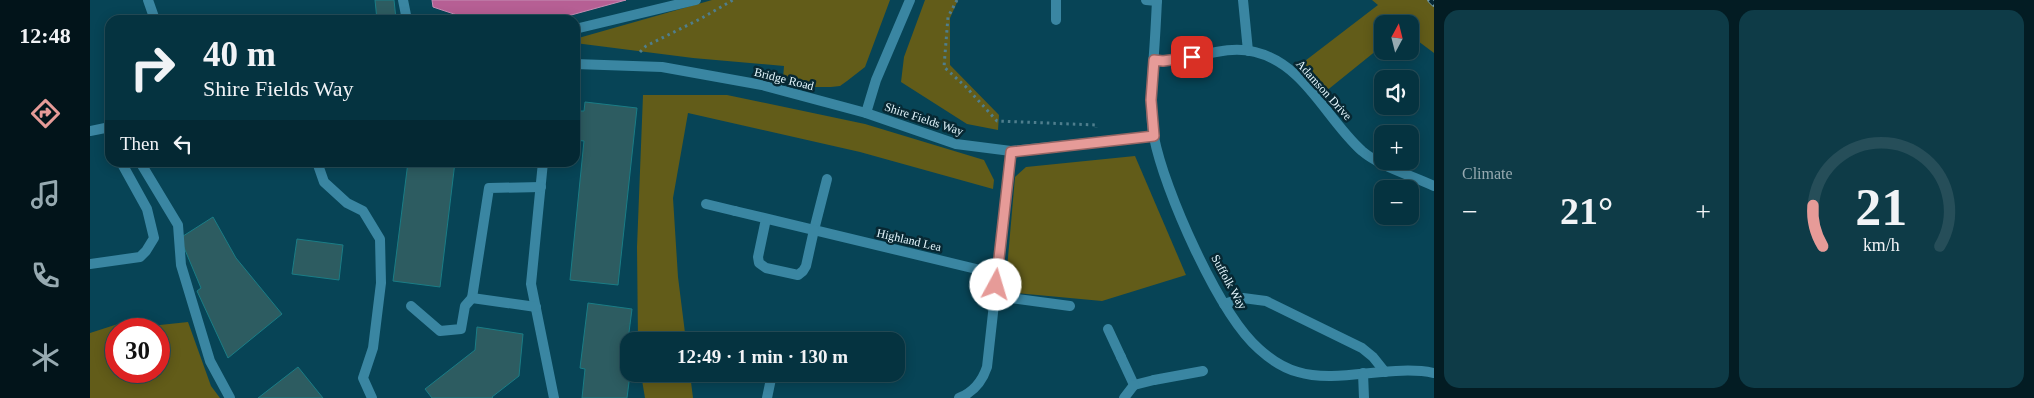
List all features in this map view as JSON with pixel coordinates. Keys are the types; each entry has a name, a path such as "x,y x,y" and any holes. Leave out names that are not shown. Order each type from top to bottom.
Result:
{"street":[{"path":"148,0 153,15"},
{"path":"404,0 406,15"},
{"path":"580,28 696,0"},
{"path":"866,113 876,80 910,0"},
{"path":"1056,0 1056,20"},
{"path":"1146,0 1157,0"},
{"name":"Suffolk Way","path":"1157,0 1151,100 1154,136 1176,204 1190,237 1224,304 1247,337 1258,349 1284,366 1312,375 1385,372 1434,373"},
{"path":"1243,0 1248,51"},
{"name":"Adamson Drive","path":"1154,60 1182,60 1217,50 1233,49 1267,56 1289,69 1364,152 1382,163 1434,186"},
{"name":"Bridge Road","path":"580,64 662,67 762,85 866,113"},
{"name":"Shire Fields Way","path":"866,113 956,144 1011,152 1154,136"},
{"path":"90,131 105,128"},
{"path":"959,398 975,389 984,375 988,357 1011,152"},
{"path":"90,264 140,257 154,238 147,210 124,167"},
{"path":"143,167 178,225 181,265 196,317 210,361 230,398"},
{"path":"319,167 324,182 347,203 363,210 380,239 380,292 373,348 363,378 372,398"},
{"path":"543,167 531,284 554,398"},
{"path":"766,219 758,257 760,263 766,268 798,275 806,266 827,179"},
{"path":"411,306 440,331 461,329 464,306 472,298 489,188 541,187"},
{"name":"Highland Lea","path":"706,204 997,274"},
{"path":"995,296 1070,306"},
{"path":"472,298 536,307"},
{"path":"1224,304 1243,298 1266,301 1362,348 1373,356 1385,372"},
{"path":"1108,328 1134,385"},
{"path":"1124,398 1134,385 1203,371"},
{"path":"1363,374 1364,398"},
{"path":"767,398 770,382"}],"path":[{"path":"629,66 646,46 702,18 732,0"},
{"path":"957,0 948,17 944,67 966,87 997,121 1096,124 1099,141"}],"shaded area":[{"path":"432,0 626,0 571,15 457,15 433,7"},
{"path":"712,0 890,0 865,67 840,86 815,87 783,79 784,66 693,58 580,44 580,38"},
{"path":"925,0 958,0 950,18 950,65 999,115 998,130 967,124 901,82 904,57"},
{"path":"1372,0 1434,0 1434,53 1419,42 1419,15 1374,15 1374,52 1325,92 1301,64 1378,5"},
{"path":"643,95 727,95 865,124 984,160 994,180 993,189 860,152 688,113 673,198 678,277 685,332 638,332 637,247"},
{"path":"1135,156 1186,275 1102,301 1005,292 1015,177 1026,167"},
{"path":"188,322 211,386 220,398 90,398 90,333 105,328 105,383 170,383 170,324"},
{"path":"642,382 691,382 693,398 645,398"}],"building":[{"path":"375,0 394,0 396,15 376,15"},
{"path":"585,102 637,108 618,285 570,280 584,141 580,141 580,111 584,111"},
{"path":"407,167 454,167 440,287 393,281"},
{"path":"213,217 236,258 282,314 228,358 197,291 201,288 180,238"},
{"path":"297,239 343,245 339,280 292,274"},
{"path":"588,303 632,309 629,332 620,332 620,382 629,382 627,398 582,398 585,369 580,368"},
{"path":"477,327 523,334 519,376 493,398 432,398 425,389 475,350"},
{"path":"298,367 323,398 258,398"}],"railway":[{"path":"1430,0 1434,4"}],"route":[{"path":"996,285 1011,152 1154,136 1151,100 1154,60 1182,60 1192,57"}]}
